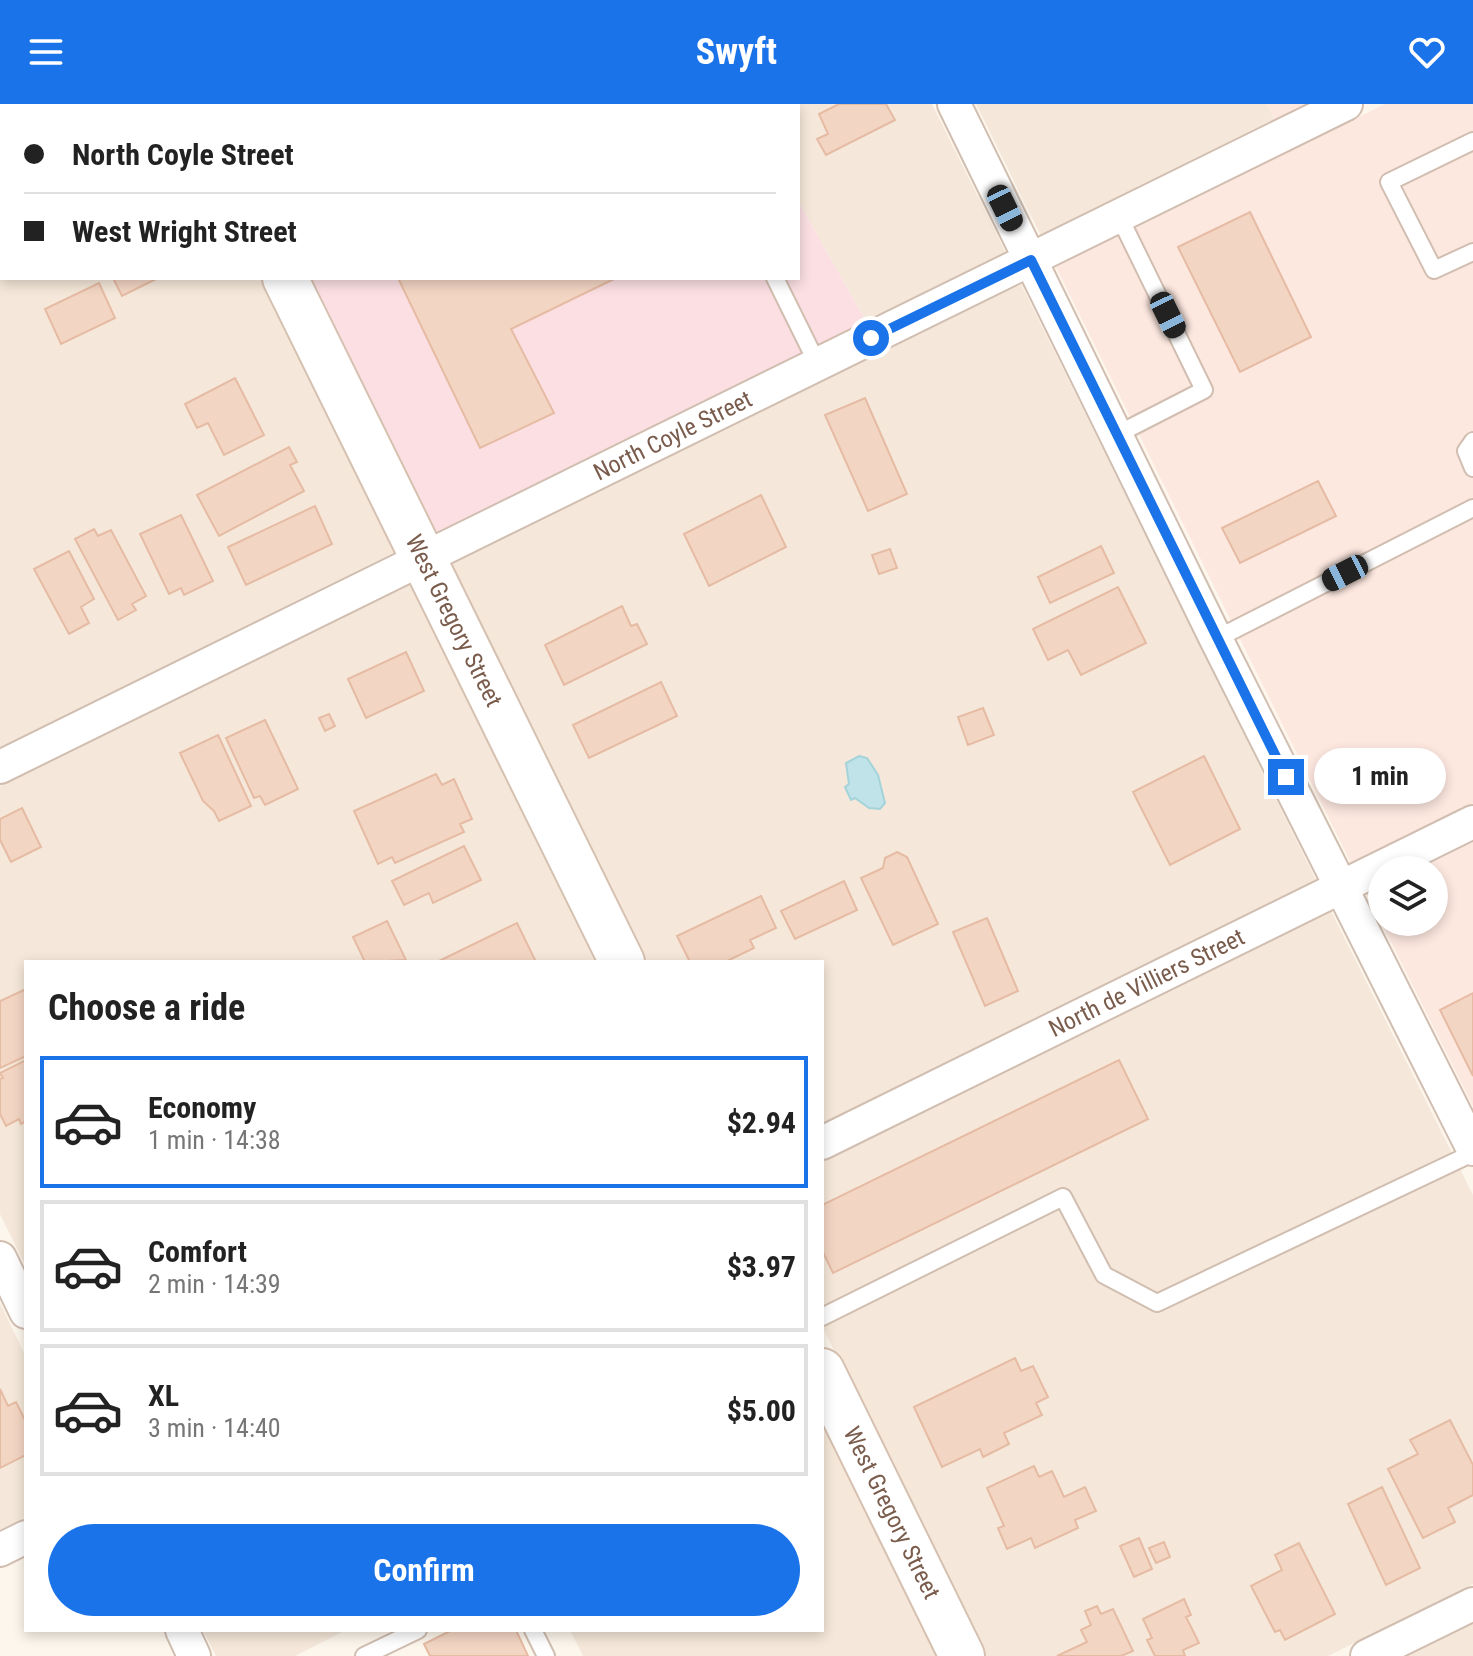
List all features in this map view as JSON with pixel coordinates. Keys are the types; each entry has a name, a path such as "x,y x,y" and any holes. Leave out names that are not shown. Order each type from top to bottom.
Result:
{"street":[{"path":"954,104 1216,639 1473,1151"},
{"name":"North Coyle Street","path":"0,767 1346,104"},
{"name":"West Gregory Street","path":"286,280 621,960"},
{"name":"North de Villiers Street","path":"824,1142 1473,822"},
{"path":"0,1258 24,1308"},
{"name":"West Gregory Street","path":"824,1375 962,1656"},
{"path":"0,1550 24,1538"},
{"path":"1367,1656 1473,1604"},
{"path":"183,1632 194,1656"}],"lane":[{"path":"1473,141 1389,182 1434,270 1473,252"},
{"path":"1116,435 1204,390 1119,216"},
{"path":"776,280 818,365"},
{"path":"1473,441 1466,451 1473,468"},
{"path":"1216,639 1473,508"},
{"path":"824,1316 1063,1197 1104,1275 1157,1303 1473,1151"},
{"path":"364,1656 414,1632"},
{"path":"534,1632 546,1656"}],"shaded area":[{"path":"800,104 932,104 1006,253 866,321 800,205"},
{"path":"976,104 1267,104 1275,120 1041,236"},
{"path":"1267,104 1307,104 1275,120"},
{"path":"1385,104 1473,104 1473,803 1351,863 1056,267"},
{"path":"800,205 866,321 432,534 307,280 800,280"},
{"path":"0,280 264,280 397,551 0,748"},
{"path":"1021,284 1316,880 824,1123 824,960 642,960 448,565"},
{"path":"412,582 598,960 24,960 24,1263 0,1214 0,786"},
{"path":"1473,842 1473,1106 1388,936 1448,936 1448,856 1444,856"},
{"path":"1331,911 1473,1195 1473,1584 1328,1656 984,1656 824,1330 824,1161"},
{"path":"0,1303 24,1353 24,1518 0,1530"},
{"path":"824,1419 940,1656 583,1656 571,1632 824,1632"},
{"path":"1473,1623 1473,1656 1406,1656"},
{"path":"204,1632 342,1632 295,1656 216,1656"}],"water":[{"path":"859,756 867,758 878,775 885,803 880,809 869,808 855,798 851,800 845,787 849,784 846,763"}],"building":[{"path":"839,104 886,104 895,120 826,155 817,139 828,134 819,114"},
{"path":"1250,212 1311,337 1240,372 1178,247"},
{"path":"114,280 154,280 122,296"},
{"path":"399,280 612,280 511,329 554,413 480,448"},
{"path":"99,283 115,318 61,344 45,309"},
{"path":"235,378 264,435 224,455 208,423 197,428 185,404"},
{"path":"865,398 907,494 868,511 825,415"},
{"path":"289,447 297,462 290,465 304,491 219,536 197,495"},
{"path":"1318,481 1336,516 1240,563 1222,528"},
{"path":"761,495 786,547 709,586 684,534"},
{"path":"315,506 332,544 246,585 228,547"},
{"path":"181,515 213,581 184,595 181,588 169,594 140,534"},
{"path":"94,529 98,536 111,530 146,596 132,604 136,610 118,620 75,539"},
{"path":"1101,546 1114,573 1050,603 1038,577"},
{"path":"890,549 897,568 879,574 872,555"},
{"path":"69,551 94,599 81,607 89,623 69,634 34,569"},
{"path":"1118,587 1146,643 1081,675 1068,650 1048,660 1033,629"},
{"path":"622,606 631,626 637,624 647,644 564,685 545,645"},
{"path":"406,652 424,691 366,718 348,679"},
{"path":"661,682 677,716 589,758 573,725"},
{"path":"983,708 994,735 968,745 958,717"},
{"path":"329,714 335,726 325,731 319,718"},
{"path":"265,720 298,789 265,805 260,796 254,798 226,738"},
{"path":"218,735 251,806 219,821 203,801 180,753"},
{"path":"1204,756 1240,829 1170,865 1133,792"},
{"path":"436,774 442,785 454,779 472,819 460,824 464,832 395,863 392,857 378,864 354,811"},
{"path":"22,808 41,847 11,862 0,840 0,819"},
{"path":"464,846 481,880 433,903 429,893 404,905 392,881"},
{"path":"897,852 907,857 938,924 893,945 861,878 883,868 885,858"},
{"path":"844,881 857,910 795,939 781,911"},
{"path":"761,896 776,928 750,940 754,948 729,960 689,960 677,936"},
{"path":"987,918 1018,991 985,1006 953,932"},
{"path":"387,921 406,960 364,960 353,937"},
{"path":"517,923 535,960 441,960"},
{"path":"24,990 24,1057 0,1068 0,1001"},
{"path":"1473,993 1473,1076 1440,1010"},
{"path":"1119,1060 1148,1119 833,1273 824,1254 824,1204"},
{"path":"24,1061 24,1122 21,1124 19,1119 6,1126 0,1114 0,1079 3,1078 0,1073"},
{"path":"1015,1358 1021,1371 1033,1366 1048,1397 1036,1403 1042,1415 1004,1433 1009,1444 983,1457 980,1449 942,1467 914,1407"},
{"path":"0,1389 8,1406 16,1402 24,1418 24,1456 0,1468"},
{"path":"1450,1420 1473,1465 1473,1495 1448,1508 1455,1522 1423,1538 1388,1469 1418,1454 1410,1440"},
{"path":"1034,1466 1039,1477 1052,1471 1064,1497 1085,1487 1096,1511 1075,1520 1078,1528 1035,1548 1031,1538 1007,1549 998,1528 1004,1526 987,1488"},
{"path":"1382,1487 1420,1568 1386,1585 1348,1504"},
{"path":"1139,1538 1152,1569 1134,1577 1120,1546"},
{"path":"1164,1542 1170,1557 1156,1563 1149,1548"},
{"path":"1299,1543 1335,1614 1285,1640 1280,1630 1275,1632 1251,1586 1282,1570 1275,1555"},
{"path":"1184,1599 1191,1615 1186,1617 1199,1643 1183,1650 1185,1656 1155,1656 1147,1640 1152,1638 1143,1619"},
{"path":"1097,1606 1101,1614 1113,1609 1133,1651 1121,1656 1057,1656 1087,1642 1081,1630 1091,1625 1085,1611"},
{"path":"448,1632 517,1632 528,1656 430,1656 424,1644"}],"route":[{"path":"871,338 1031,260 1286,777"}]}
